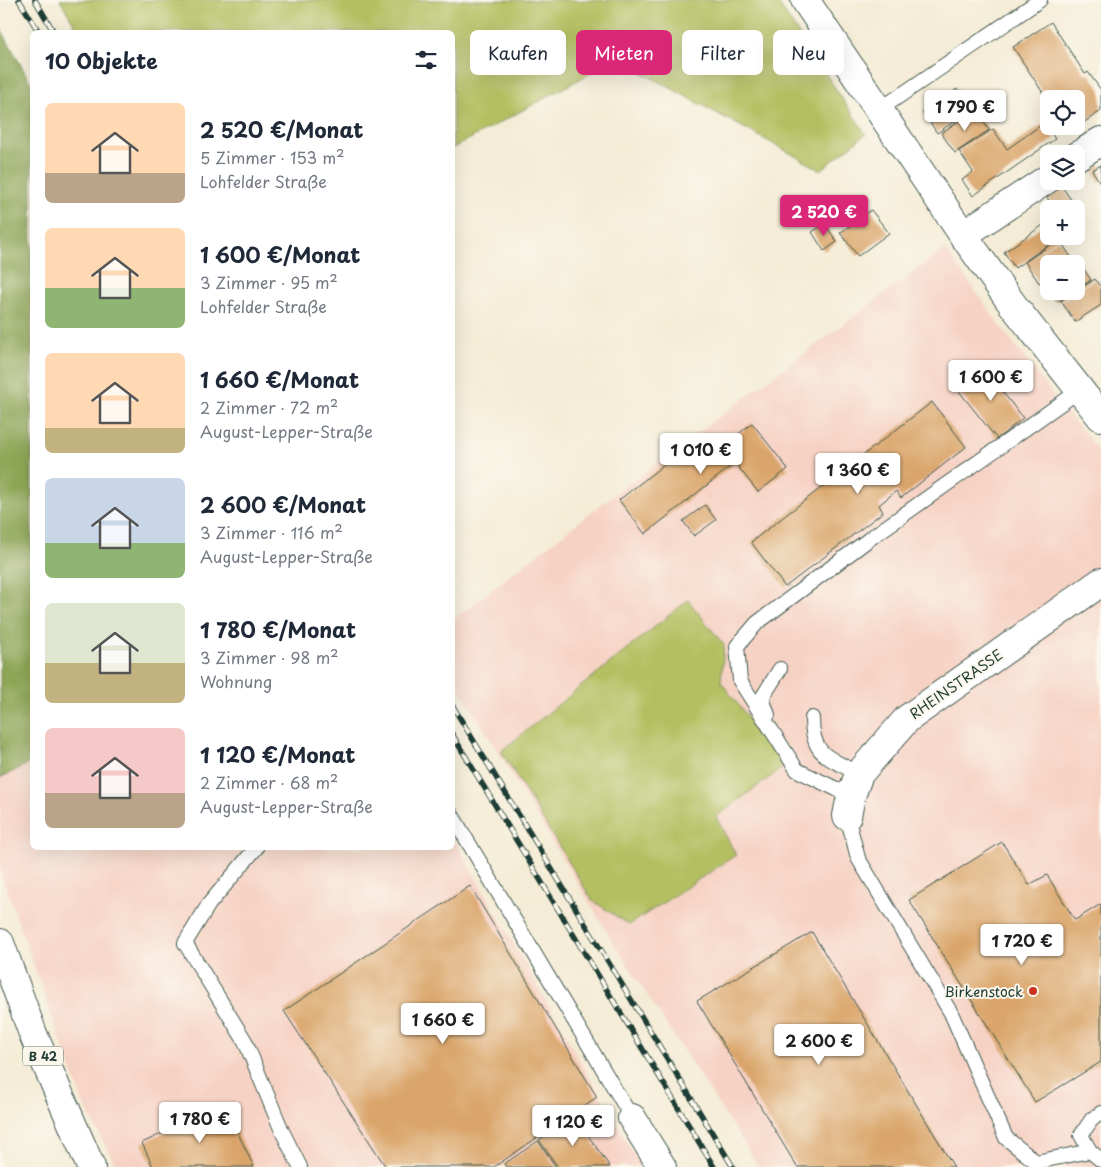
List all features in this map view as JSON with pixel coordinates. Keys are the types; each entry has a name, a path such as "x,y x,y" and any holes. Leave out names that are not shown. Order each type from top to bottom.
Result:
{"street":[{"path":"805,0 963,235 1013,305 1101,417"},
{"path":"1085,151 1101,141"},
{"path":"963,235 1040,184"},
{"name":"RHEINSTRASSE","path":"852,795 907,718 1101,582"},
{"name":"B 42","path":"0,943 37,1042 91,1167"},
{"path":"632,1118 662,1167"}],"lane":[{"path":"879,110 1040,0"},
{"path":"852,795 796,770 740,680 737,646 764,617 1080,390"},
{"path":"777,741 762,698 780,669"},
{"path":"812,718 812,737 820,752 852,795 858,858 951,1013 1006,1138 1036,1162 1096,1155"},
{"path":"455,820 632,1118"},
{"path":"254,850 208,904 185,943 246,1041 282,1131 300,1167"},
{"path":"1096,1155 1080,1135 1092,1119 1101,1113"}],"shaded area":[{"path":"945,249 1017,349 1101,454 1101,1167 759,1167 618,950 455,681 455,618 599,506","holes":["688,600 724,645 721,682 785,766 716,817"]},
{"path":"30,763 30,850 455,850 455,842 641,1167 117,1167 83,1103 0,871 0,778"}],"green space":[{"path":"60,0 776,0 796,30 773,30 773,75 826,75 866,134 821,170 646,75 672,75 672,30 576,30 576,75 588,75 455,147 455,30 78,30"},
{"path":"0,27 30,81 30,763 0,778"},
{"path":"688,600 724,645 721,682 785,766 716,817 736,855 629,925 592,900 501,751"}],"building":[{"path":"1051,22 1085,74 1088,72 1101,90 1101,111 1085,122 1085,90 1041,90 1013,47"},
{"path":"957,89 971,110 937,133 923,112"},
{"path":"975,110 989,130 955,153 941,133"},
{"path":"1040,126 1040,135 1052,135 1055,139 1046,145 1040,145 1040,149 973,196 962,180 973,172 959,151 993,129 1007,149"},
{"path":"1101,165 1101,184 1092,170"},
{"path":"1046,190 1064,190 1071,200 1049,200 1043,192"},
{"path":"871,210 889,233 858,256 840,233"},
{"path":"825,224 837,242 824,251 812,232"},
{"path":"1040,227 1040,245 1048,245 1015,268 1004,252"},
{"path":"1050,245 1063,245 1070,255 1040,255 1039,283 1025,262"},
{"path":"1085,271 1091,280 1085,284"},
{"path":"1095,279 1101,287 1101,305 1075,322 1061,301 1085,300 1085,285"},
{"path":"990,364 1007,386 1001,390 1023,418 997,439 958,390"},
{"path":"932,402 966,447 901,498 896,491 879,505 883,512 785,587 751,542"},
{"path":"752,423 788,469 758,492 735,463 645,534 619,500 699,437 713,454"},
{"path":"705,505 716,520 694,536 683,521"},
{"name":"Birkenstock","path":"1002,842 1029,885 1047,875 1075,920 1101,904 1101,1062 1035,1102 909,900"},
{"path":"470,886 597,1097 494,1167 386,1167 284,1011"},
{"path":"812,932 954,1167 797,1167 697,1001"},
{"path":"224,1104 254,1167 153,1167 142,1143"},
{"path":"574,1115 610,1167 558,1167 539,1140"},
{"path":"538,1141 556,1167 506,1167 504,1164"}],"railway":[{"path":"19,0 38,30"},
{"path":"35,0 53,30"},
{"path":"455,710 733,1167"},
{"path":"455,739 714,1167"}],"place":[{"name":"Birkenstock","path":"1033,991"}]}
